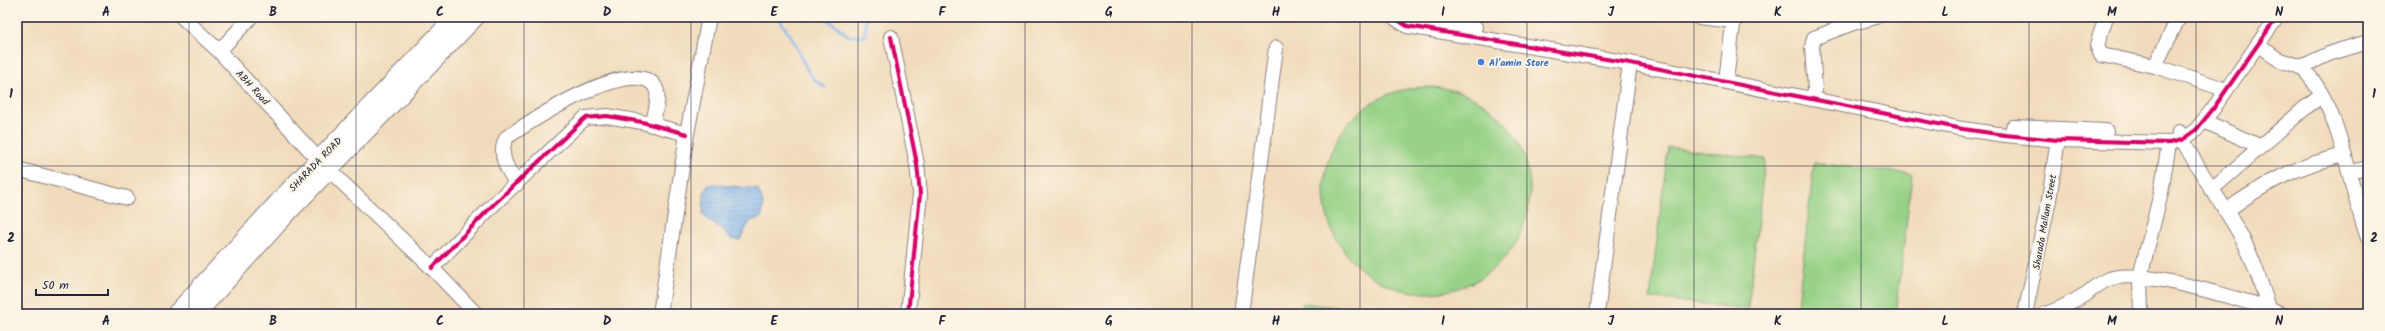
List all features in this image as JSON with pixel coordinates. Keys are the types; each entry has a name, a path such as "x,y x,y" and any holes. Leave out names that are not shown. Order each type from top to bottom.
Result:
{"main road":[{"name":"SHARADA ROAD","path":"318,172 456,17"},
{"path":"184,313 318,172 475,17"}],"street":[{"name":"ABH Road","path":"182,17 219,51 318,172 432,268 476,314"},
{"path":"219,51 251,17"},
{"path":"660,314 687,134 709,17"},
{"path":"1395,17 1407,26 1630,63 2005,136 2168,134 2176,138 2226,211 2251,256 2275,311"},
{"path":"1418,17 1473,22 1963,120 2064,135"},
{"path":"1698,17 1734,19 1727,72"},
{"path":"1814,90 1812,46 1814,38 1853,23 1876,17"},
{"path":"2106,17 2097,45 2101,55 2154,66 2218,87"},
{"path":"2154,66 2179,17"},
{"path":"2141,314 2140,277 2176,138 2199,115 2267,17"},
{"path":"2176,138 2196,130 2277,17"},
{"path":"891,37 917,164 920,194 908,314"},
{"path":"2301,67 2331,53 2368,42"},
{"path":"2258,44 2280,60 2301,67 2311,78 2332,116 2351,172 2357,205 2368,238"},
{"path":"1241,314 1276,48"},
{"path":"1597,314 1630,63"},
{"path":"516,184 506,167 503,156 507,137 562,104 585,93 625,77 645,79 653,84 656,90 657,98 652,125"},
{"path":"2211,190 2259,146 2321,96"},
{"path":"432,268 493,205 585,118 607,116 687,134"},
{"path":"2204,120 2259,146"},
{"name":"Sharada Mallam Street","path":"2025,314 2064,135"},
{"name":"Sharada Mallam Street","path":"2034,314 2058,201 2064,135"},
{"path":"2226,211 2264,184 2280,176 2312,163 2345,155"},
{"path":"2351,172 2368,168"},
{"path":"17,169 127,198"},
{"path":"2045,314 2061,308 2109,279 2140,277 2194,288 2275,311"}],"green space":[{"path":"1427,87 1447,89 1466,95 1484,105 1500,117 1512,133 1522,151 1528,170 1530,190 1528,210 1522,229 1512,247 1500,263 1484,275 1466,285 1447,291 1427,293 1407,291 1388,285 1370,275 1354,263 1342,247 1332,229 1326,210 1324,190 1326,170 1332,151 1342,133 1354,117 1370,105 1388,95 1407,89"},
{"path":"1668,147 1765,159 1748,309 1650,298"},
{"path":"1814,163 1912,174 1896,314 1797,313"},
{"path":"1303,303 1393,314 1300,314"}],"water":[{"path":"714,184 757,189 761,196 763,207 761,218 750,221 740,240 732,240 722,229 709,221 703,215 704,192 708,185"}],"waterway":[{"path":"779,17 793,40 810,74 825,87"},
{"path":"825,17 849,36 865,36 866,17"}],"cycle path":[{"path":"1395,18 1407,26 1630,63 1963,129 2058,140 2169,143 2182,140 2196,130 2213,109 2277,17"},
{"path":"891,37 917,164 920,194 908,314"},
{"path":"432,268 493,205 585,118 607,116 642,122 687,134"}],"place":[{"name":"Al'amin Store","path":"1481,62"}]}
